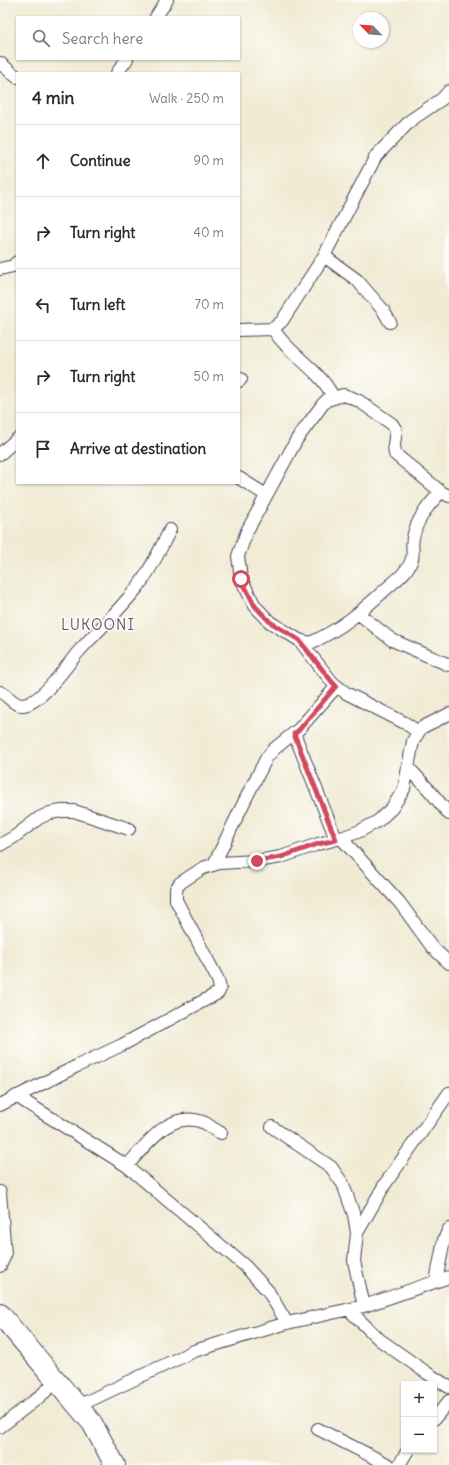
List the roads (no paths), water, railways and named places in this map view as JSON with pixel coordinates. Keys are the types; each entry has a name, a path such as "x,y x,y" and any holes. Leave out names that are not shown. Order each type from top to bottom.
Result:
{"main road":[{"path":"0,1314 92,1423 115,1465"}],"street":[{"path":"157,16 167,0"},
{"path":"119,72 126,60"},
{"path":"0,63 16,76"},
{"path":"240,330 273,329 282,322 324,256 376,156 412,120 442,99 449,91"},
{"path":"324,256 358,280 383,310 390,322"},
{"path":"0,270 13,266 16,263"},
{"path":"273,329 278,338 320,377 333,397"},
{"path":"343,395 359,401 392,424 396,430 394,445 395,454 445,494 428,506 416,527 413,537 412,558 404,573 359,614 318,640 310,643 299,640 270,622 255,606 241,579 238,556 247,531 297,439 323,404 333,397 343,395"},
{"path":"0,454 16,440"},
{"path":"240,479 266,494"},
{"path":"0,692 5,694 13,702 22,705 31,703 57,680 78,652 137,587 150,568 170,530"},
{"path":"359,614 392,640 449,665"},
{"path":"299,640 336,686 346,693 405,722 417,731"},
{"path":"214,864 267,757 299,730 336,686"},
{"path":"0,1105 76,1066 122,1045 218,993 220,989 218,980 176,900 176,889 180,883 203,868 214,864 257,861 281,857 360,831 378,821 392,808 404,789 412,741 417,731 449,714"},
{"path":"294,734 338,839 400,903 432,947 449,963"},
{"path":"408,767 449,814"},
{"path":"0,845 14,838 39,818 50,813 62,811 74,811 129,829"},
{"path":"357,1233 385,1184 449,1093"},
{"path":"16,1096 127,1166 245,1266 268,1291 287,1323"},
{"path":"127,1166 164,1126 177,1121 198,1121 221,1133"},
{"path":"272,1127 330,1168 343,1184 354,1215 357,1233 354,1261 364,1306"},
{"path":"0,1192 6,1254 0,1266"},
{"path":"436,1280 444,1240 449,1229"},
{"path":"78,1406 194,1351 287,1323 364,1306 449,1276"},
{"path":"349,1310 380,1340 449,1387"},
{"path":"0,1427 56,1382"},
{"path":"436,1417 449,1401"},
{"path":"318,1429 389,1465"},
{"path":"399,1465 406,1453"}],"district":[{"name":"LUKOONI","path":"98,624"}]}
